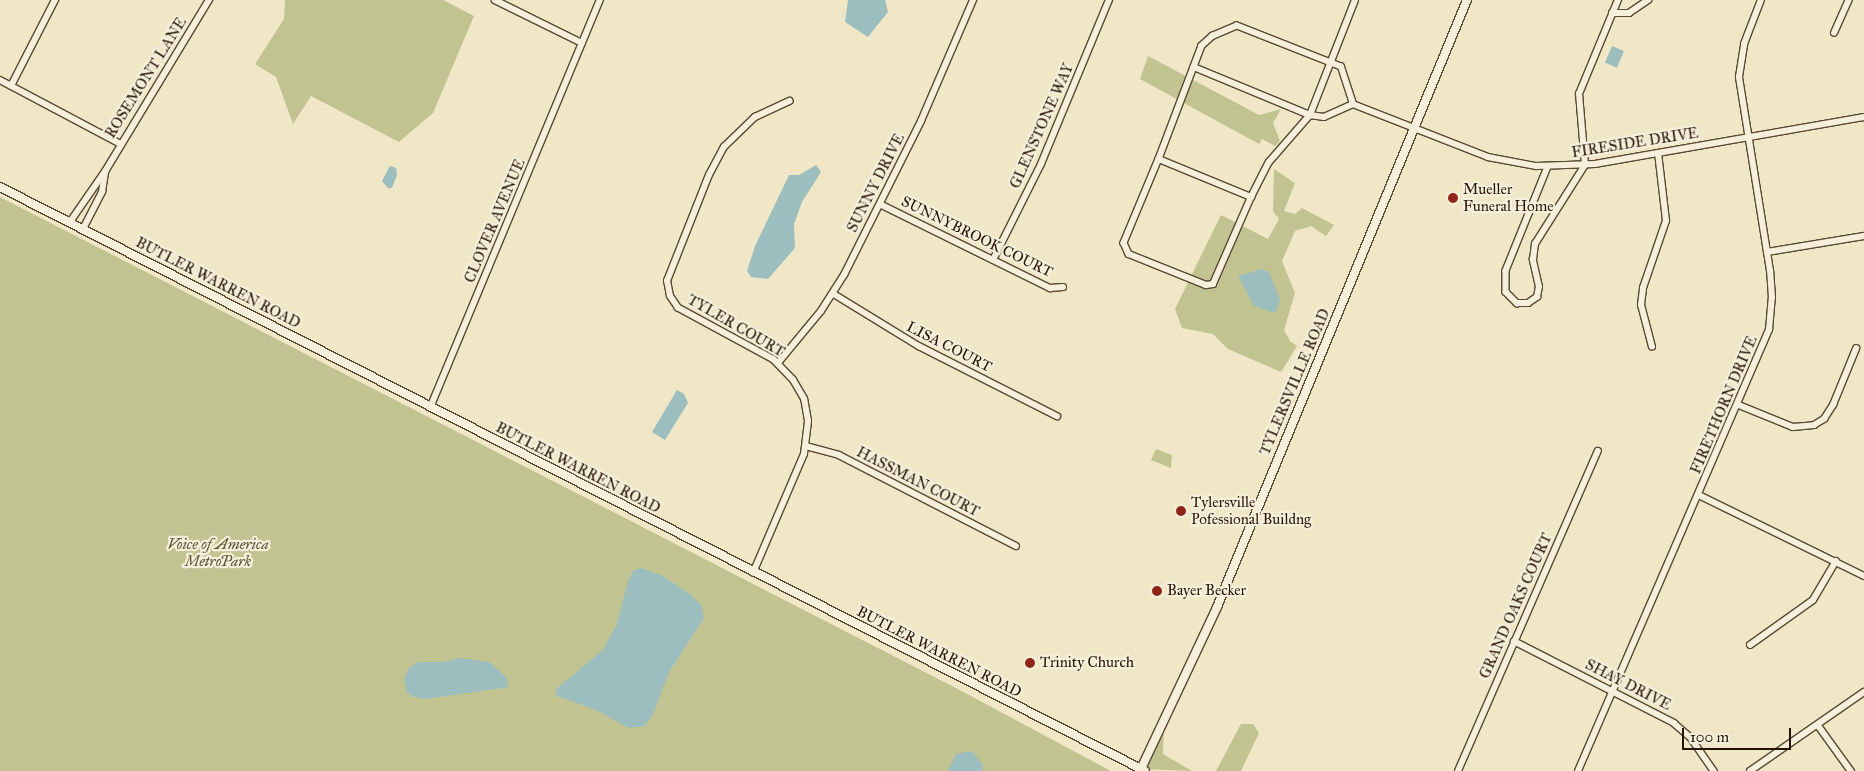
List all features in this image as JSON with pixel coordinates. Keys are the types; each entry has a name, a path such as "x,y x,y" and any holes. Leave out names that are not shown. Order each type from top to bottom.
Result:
{"main road":[{"name":"TYLERSVILLE ROAD","path":"1142,770 1218,607 1467,0"},
{"name":"BUTLER WARREN ROAD","path":"0,187 1142,770"}],"street":[{"path":"11,86 55,0"},
{"name":"ROSEMONT LANE","path":"70,222 106,170 119,143 209,0"},
{"path":"495,0 582,43"},
{"name":"CLOVER AVENUE","path":"430,408 600,0"},
{"name":"SUNNY DRIVE","path":"778,363 834,294 938,85 973,0"},
{"name":"GLENSTONE WAY","path":"993,260 1041,164 1109,0"},
{"path":"1194,67 1310,115 1324,117 1353,104 1345,74 1330,60 1237,26 1213,36 1202,46 1194,67 1159,159 1124,243 1129,254 1206,285 1213,284 1251,197 1269,162 1310,115 1330,60 1355,0"},
{"path":"1548,167 1506,271 1506,292 1517,303 1528,303 1537,297 1539,287 1533,260 1535,244 1585,165 1579,94 1618,0"},
{"path":"1612,14 1629,13 1648,0"},
{"name":"FIRETHORN DRIVE","path":"1578,771 1739,405 1769,330 1772,298 1767,252 1740,88 1740,60 1760,0"},
{"path":"1834,33 1849,0"},
{"path":"0,80 119,143"},
{"name":"TYLER COURT","path":"753,573 806,446 808,421 804,399 793,380 778,363 678,308 670,296 667,280 709,175 724,147 755,117 789,101"},
{"name":"FIRESIDE DRIVE","path":"1353,104 1488,157 1548,167 1585,165 1864,117"},
{"path":"1652,347 1641,305 1643,288 1666,221 1658,152"},
{"path":"1159,159 1251,197"},
{"name":"ROSEMONT LANE","path":"83,229 102,192 106,170"},
{"name":"SUNNYBROOK COURT","path":"880,204 1050,288 1063,287"},
{"path":"1767,252 1864,236"},
{"name":"LISA COURT","path":"834,294 919,346 1057,416"},
{"path":"1739,405 1793,427 1814,425 1824,419 1833,406 1856,349"},
{"name":"HASSMAN COURT","path":"806,446 839,455 1016,546"},
{"name":"GRAND OAKS COURT","path":"1458,771 1598,451"},
{"path":"1699,495 1864,576"},
{"path":"1750,646 1813,600 1836,562"},
{"name":"SHAY DRIVE","path":"1514,641 1613,691 1683,730 1714,771"},
{"path":"1750,771 1864,692"},
{"path":"1818,724 1851,771"}],"green space":[{"path":"285,0 443,0 474,16 433,113 399,142 311,96 293,124 276,77 255,64 284,19"},
{"path":"1148,56 1259,115 1281,109 1273,123 1280,141 1275,146 1262,139 1259,144 1140,79"},
{"path":"1274,169 1295,183 1284,211 1295,214 1302,208 1334,225 1326,236 1311,226 1295,231 1282,261 1295,293 1284,330 1290,341 1297,346 1281,372 1228,349 1213,334 1182,328 1175,309 1221,215 1268,239 1279,219 1273,211"},
{"name":"Voice of America MetroPark","path":"0,197 954,687 1111,771 0,771"},
{"path":"1156,449 1172,455 1171,468 1151,460"},
{"path":"1241,724 1253,724 1259,733 1241,771 1216,771"},
{"path":"1164,725 1163,754 1192,771 1141,769"}],"water":[{"path":"848,0 885,0 888,12 868,37 845,22"},
{"path":"1612,46 1624,51 1617,68 1605,63"},
{"path":"816,165 821,172 802,202 794,224 795,248 768,279 751,277 747,271 755,246 789,175 799,175"},
{"path":"390,166 396,168 397,175 392,188 388,188 382,181"},
{"path":"1261,269 1269,272 1280,300 1275,313 1254,306 1238,276"},
{"path":"677,390 684,394 688,403 665,440 652,432"},
{"path":"641,568 661,575 691,595 701,605 704,618 669,672 653,714 645,726 629,728 596,710 557,696 556,689 603,650 617,624 628,581 633,571"},
{"path":"460,658 489,662 507,678 508,687 426,699 414,697 407,692 404,679 409,668 418,662 443,662"},
{"path":"972,751 982,764 983,771 948,771 956,754"}],"place":[{"name":"Mueller Funeral Home","path":"1453,198"},
{"name":"Tylersville Pofessional Buildng","path":"1181,511"},
{"name":"Bayer Becker","path":"1157,591"},
{"name":"Trinity Church","path":"1030,663"}]}
